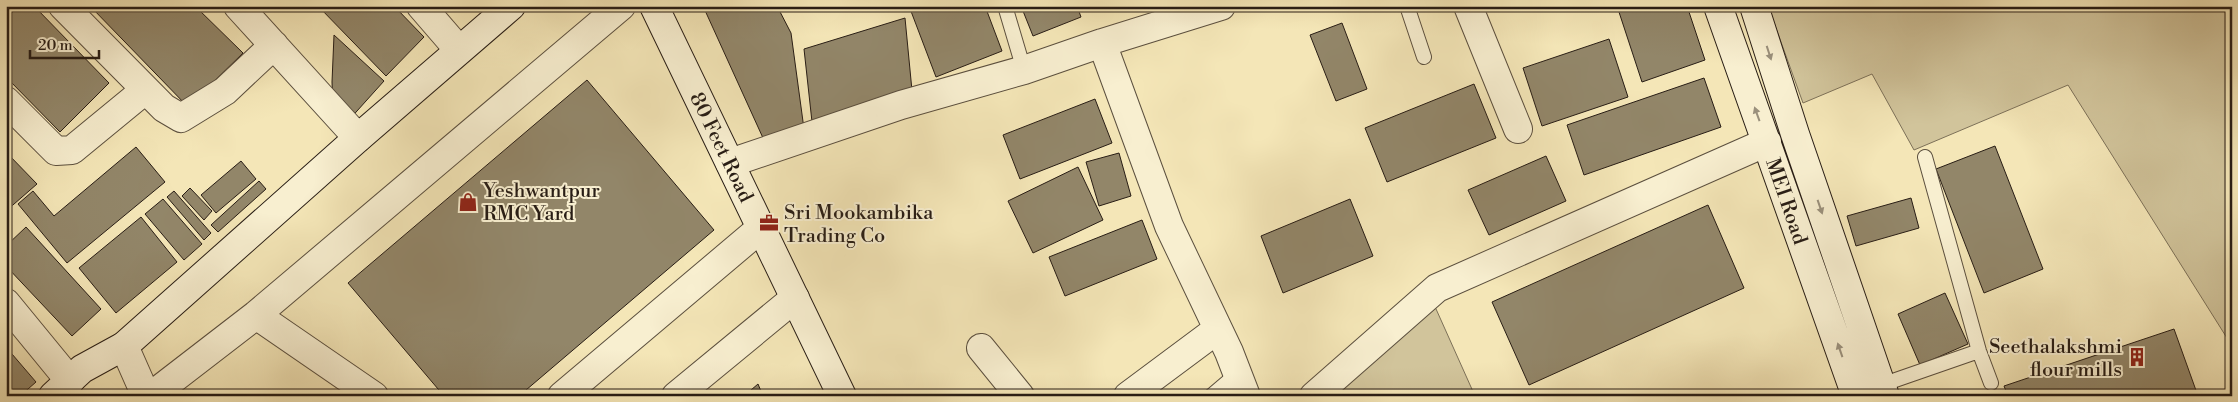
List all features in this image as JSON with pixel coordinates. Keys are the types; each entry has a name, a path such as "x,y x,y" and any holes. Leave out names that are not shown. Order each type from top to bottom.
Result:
{"street":[{"path":"63,6 164,108 181,118 225,91 274,45"},
{"path":"238,6 358,138"},
{"path":"421,6 460,50"},
{"path":"6,303 62,388 82,369 124,346 358,138 511,6"},
{"path":"151,396 256,315 621,6"},
{"name":"80 Feet Road","path":"654,6 842,396"},
{"path":"1468,6 1518,129"},
{"name":"MEI Road","path":"1718,6 1856,396"},
{"name":"MEI Road","path":"1754,6 1795,134 1883,391"},
{"path":"730,163 901,105 1024,70 1204,9"},
{"path":"1102,43 1169,226 1218,329 1242,385"},
{"path":"6,102 56,151 72,150 146,90"},
{"path":"1314,396 1437,288 1767,142"},
{"path":"562,396 761,228"},
{"path":"676,396 795,298"},
{"path":"256,315 374,396"},
{"path":"1128,396 1218,329"},
{"path":"124,346 146,396"},
{"path":"981,348 1020,396"}],"lane":[{"path":"1005,6 1024,70"},
{"path":"1407,6 1424,57"},
{"path":"1925,157 1979,351 1991,383"},
{"path":"1883,391 1979,351"},
{"path":"1211,396 1242,385"}],"shaded area":[{"path":"1768,6 2231,6 2232,346 2068,85 1914,150 1872,74 1803,103"},
{"path":"1432,300 1475,396 1324,396"}],"building":[{"path":"6,6 34,6 109,83 60,132 6,77"},
{"path":"90,6 195,6 243,53 188,107"},
{"path":"318,6 394,6 424,37 386,76"},
{"path":"703,6 777,6 791,33 804,129 768,149"},
{"path":"909,6 985,6 1002,51 936,77"},
{"path":"1021,6 1077,6 1081,17 1033,36"},
{"path":"1617,6 1687,6 1705,60 1642,82"},
{"path":"905,18 913,101 813,131 804,49"},
{"path":"1342,23 1367,89 1336,101 1310,35"},
{"path":"334,35 384,81 348,121 333,108"},
{"path":"1609,39 1628,97 1542,126 1523,68"},
{"path":"1704,78 1721,127 1584,175 1567,125"},
{"path":"587,80 714,230 519,396 444,396 348,283"},
{"path":"1474,84 1496,138 1387,182 1365,128"},
{"path":"1095,99 1112,143 1020,179 1003,135"},
{"path":"1995,146 2043,269 1984,293 1936,169"},
{"path":"136,147 165,182 67,263 18,204 33,191 54,216"},
{"path":"6,152 37,184 6,211"},
{"path":"1119,153 1131,196 1099,206 1086,162"},
{"path":"1546,156 1566,201 1489,235 1468,190"},
{"path":"241,161 256,179 216,213 201,195"},
{"path":"1078,167 1103,220 1033,253 1008,201"},
{"path":"259,181 266,189 218,232 211,225"},
{"path":"190,188 212,211 204,220 182,196"},
{"path":"174,191 211,233 204,240 167,197"},
{"path":"1911,198 1919,228 1856,246 1847,216"},
{"path":"163,199 202,244 184,260 145,214"},
{"path":"1350,199 1373,256 1283,293 1261,236"},
{"path":"1708,205 1744,288 1529,385 1492,302"},
{"path":"141,217 177,262 116,313 79,268"},
{"path":"1142,220 1157,259 1065,296 1049,257"},
{"path":"26,227 101,309 72,336 6,266 6,246"},
{"path":"1945,293 1968,344 1920,365 1898,314"},
{"name":"Seethalakshmi flour mills","path":"2174,329 2198,396 2008,396 2004,386"},
{"path":"6,347 36,382 20,396 15,396 6,386"},
{"path":"758,384 763,396 744,396"}],"place":[{"name":"Yeshwantpur RMC Yard","path":"468,202"},
{"name":"Sri Mookambika Trading Co","path":"769,223"},
{"name":"Seethalakshmi flour mills","path":"2137,357"}]}
